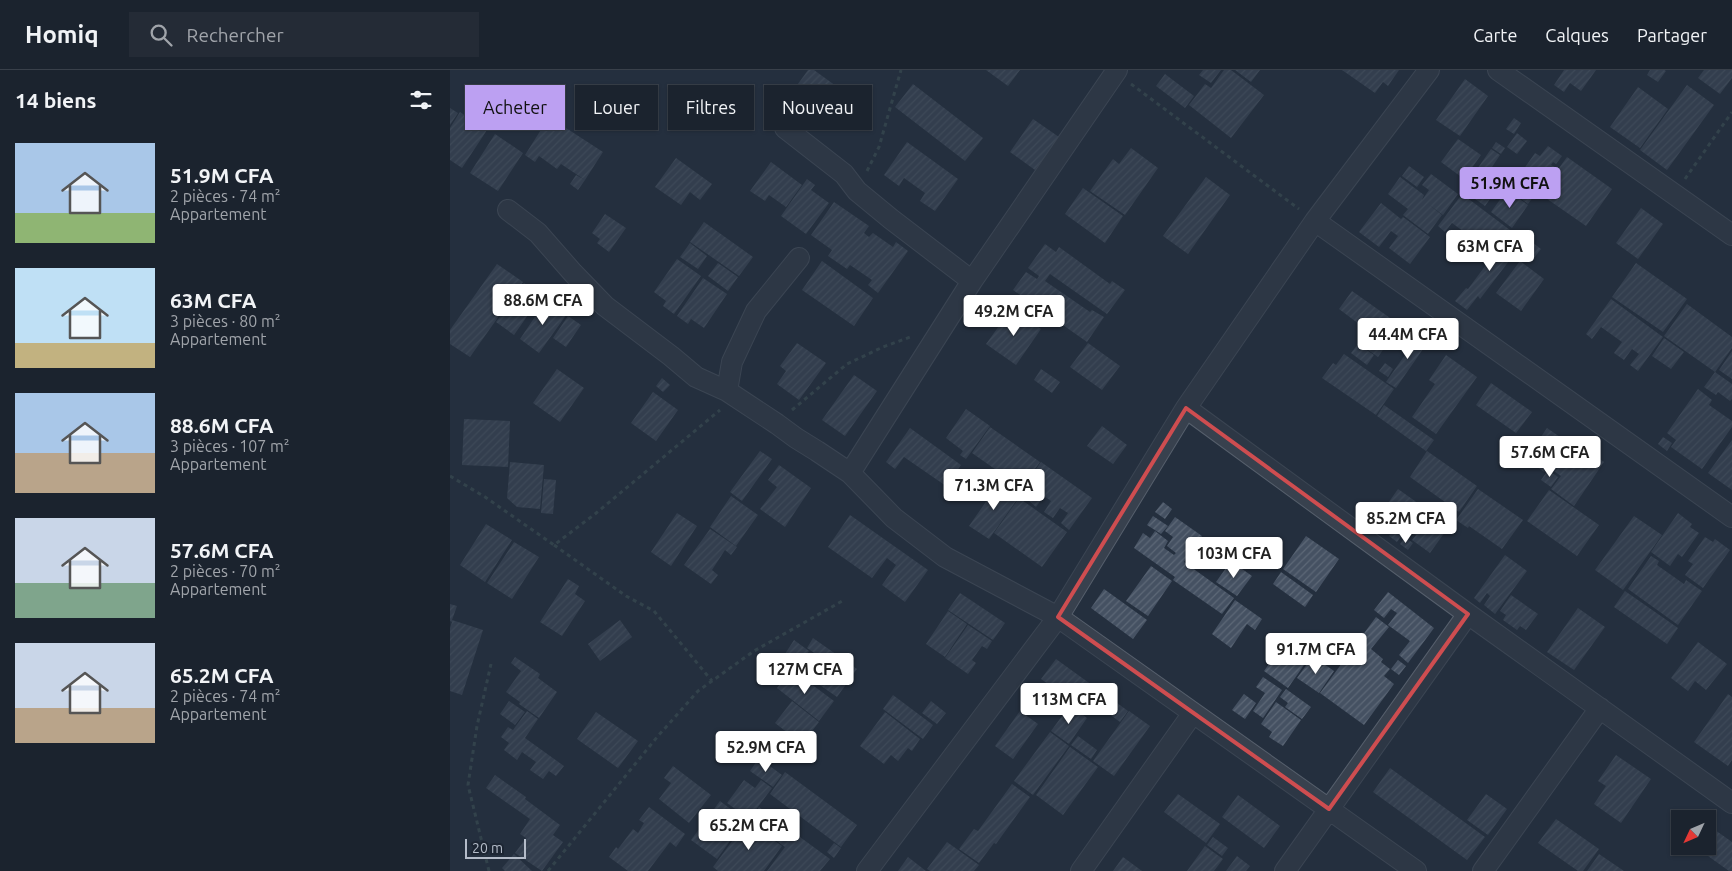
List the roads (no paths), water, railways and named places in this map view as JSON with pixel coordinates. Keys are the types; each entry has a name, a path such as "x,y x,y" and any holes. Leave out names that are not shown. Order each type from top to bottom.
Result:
{"street":[{"path":"867,871 1058,617 1186,408 1315,221 1429,70"},
{"path":"1498,70 1732,235"},
{"path":"850,473 972,281 1116,71"},
{"path":"788,130 844,174 857,191 891,219 972,281"},
{"path":"508,210 538,232 572,273 605,306 672,356 696,377 726,391 850,473 894,518 945,558 1058,617 1416,871"},
{"path":"1315,221 1732,517"},
{"path":"726,391 732,362 756,311 799,258"},
{"path":"1186,408 1468,614 1732,803"},
{"path":"1285,871 1468,614"},
{"path":"1483,871 1600,708"},
{"path":"1081,871 1193,713"}]}
